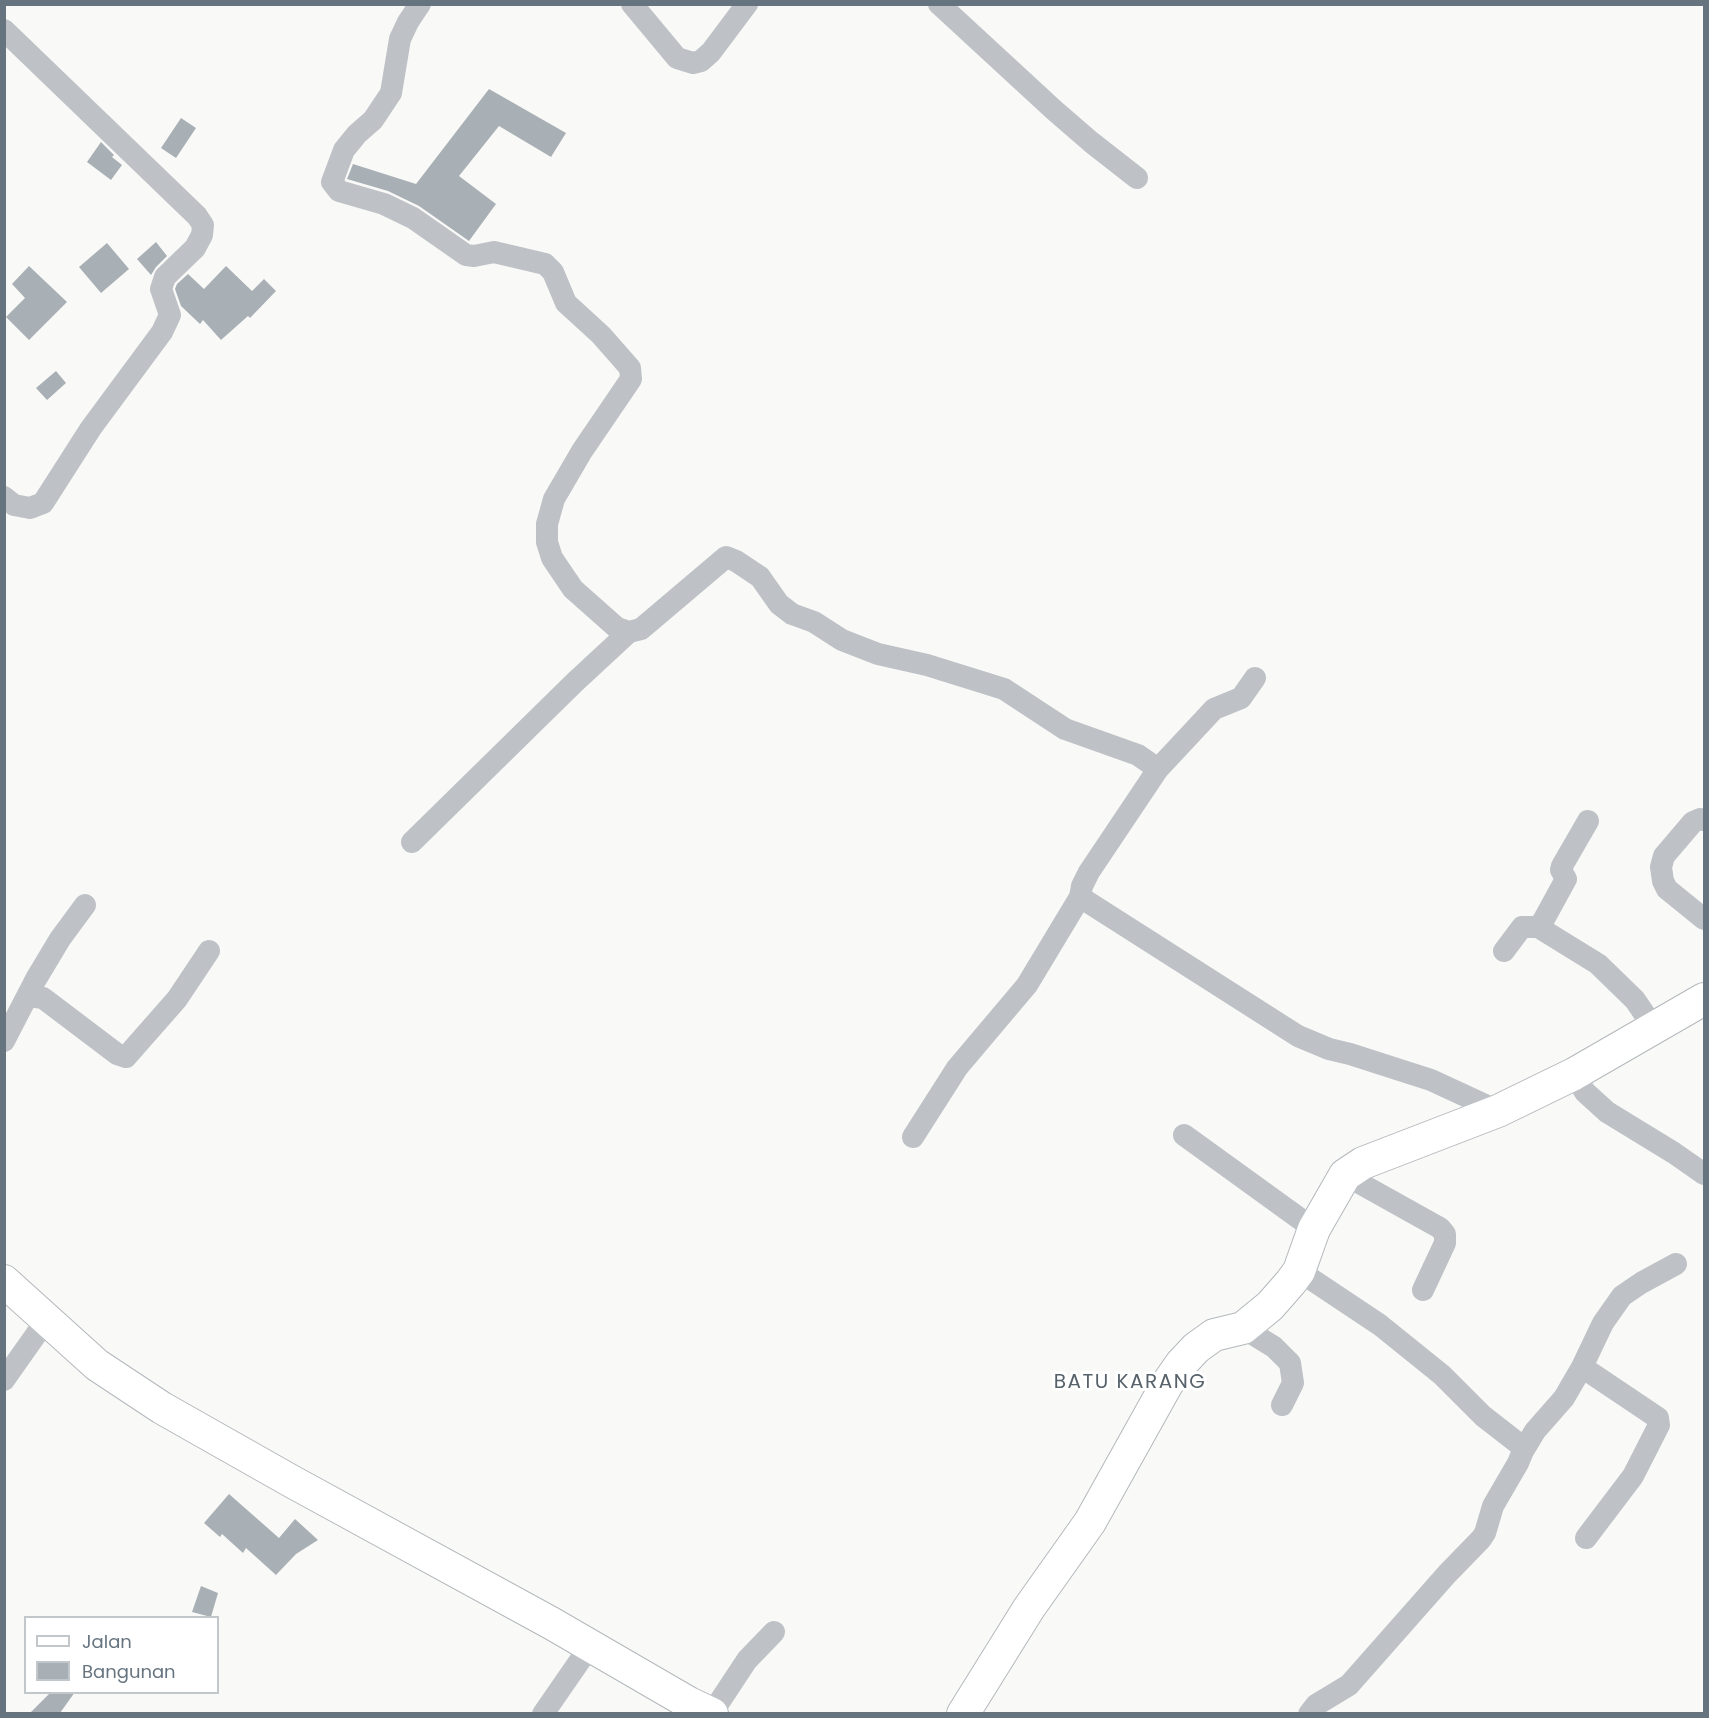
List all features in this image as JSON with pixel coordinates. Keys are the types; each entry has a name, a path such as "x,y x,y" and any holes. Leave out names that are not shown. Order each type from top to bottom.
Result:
{"street":[{"path":"420,4 400,39 392,93 374,120 357,134 344,150 332,182 339,191 384,204 412,218 466,255 474,256 494,252 545,264 554,272 566,303 601,335 630,368 631,379 582,451 555,499 547,524 547,542 552,558 573,589 617,628 629,632"},
{"path":"632,4 677,58 693,63 701,61 711,52 747,4"},
{"path":"939,4 1083,136 1137,178"},
{"path":"4,30 197,216 203,225 202,235 195,248 165,277 161,289 170,315 162,332 92,428 43,503 30,508 14,505 4,497"},
{"path":"412,842 629,632 641,629 726,557 760,577 779,604 792,614 814,622 842,640 879,654 927,665 1004,689 1065,729 1138,755 1158,769"},
{"path":"913,1137 957,1068 1027,985 1080,897 1082,886 1089,872 1158,769 1214,709 1241,698 1255,678"},
{"path":"1704,820 1693,822 1664,856 1660,867 1667,889 1704,919"},
{"path":"1538,927 1564,886 1566,879 1561,870 1562,866 1588,821"},
{"path":"1080,897 1298,1036 1329,1049 1431,1080 1498,1111"},
{"path":"4,1041 60,939 85,905"},
{"path":"1504,951 1522,927 1538,927 1598,964 1635,1000 1654,1028"},
{"path":"28,996 43,998 117,1054 126,1057 177,999 209,951"},
{"path":"963,1713 1029,1608 1090,1522 1181,1364 1196,1348 1214,1335 1243,1328 1270,1306 1299,1271 1314,1229 1345,1174 1363,1163 1498,1111 1574,1074 1704,999"},
{"path":"1574,1074 1585,1092 1607,1112 1704,1174"},
{"path":"1184,1135 1314,1229"},
{"path":"1345,1174 1440,1228 1445,1234 1445,1243 1423,1290"},
{"path":"1309,1713 1316,1705 1349,1685 1481,1539 1493,1506 1518,1462 1522,1450 1535,1431 1564,1398 1603,1323 1622,1296 1676,1264"},
{"path":"1299,1271 1380,1325 1442,1375 1483,1416 1519,1444 1522,1450"},
{"path":"4,1281 97,1365 162,1408 689,1703 712,1713 747,1660 774,1632"},
{"path":"4,1380 47,1318"},
{"path":"1243,1328 1274,1347 1290,1363 1293,1383 1282,1405"},
{"path":"1582,1367 1658,1418 1659,1425 1633,1476 1586,1538"},
{"path":"543,1713 590,1646"}],"building":[{"path":"489,89 566,133 551,157 499,126 459,176 496,204 469,241 419,206 388,191 347,179 353,164 416,184"},
{"path":"181,118 196,128 176,158 161,148"},
{"path":"101,142 114,155 112,157 122,165 111,180 87,162"},
{"path":"156,242 167,256 151,275 137,259"},
{"path":"107,243 129,269 101,293 79,267"},
{"path":"29,266 67,302 29,340 6,317 25,298 12,284"},
{"path":"226,266 252,291 264,279 276,291 250,318 248,316 221,340 203,320 200,324 181,306 175,289 188,274 204,289"},
{"path":"56,371 66,383 47,400 36,388"},
{"path":"229,1494 279,1538 295,1519 318,1540 296,1554 276,1575 246,1548 243,1553 222,1534 220,1537 204,1523"},
{"path":"201,1586 218,1593 211,1616 192,1612"},
{"path":"49,1694 74,1694 60,1713 30,1713"}],"district":[{"name":"BATU KARANG","path":"1130,1383"}]}
